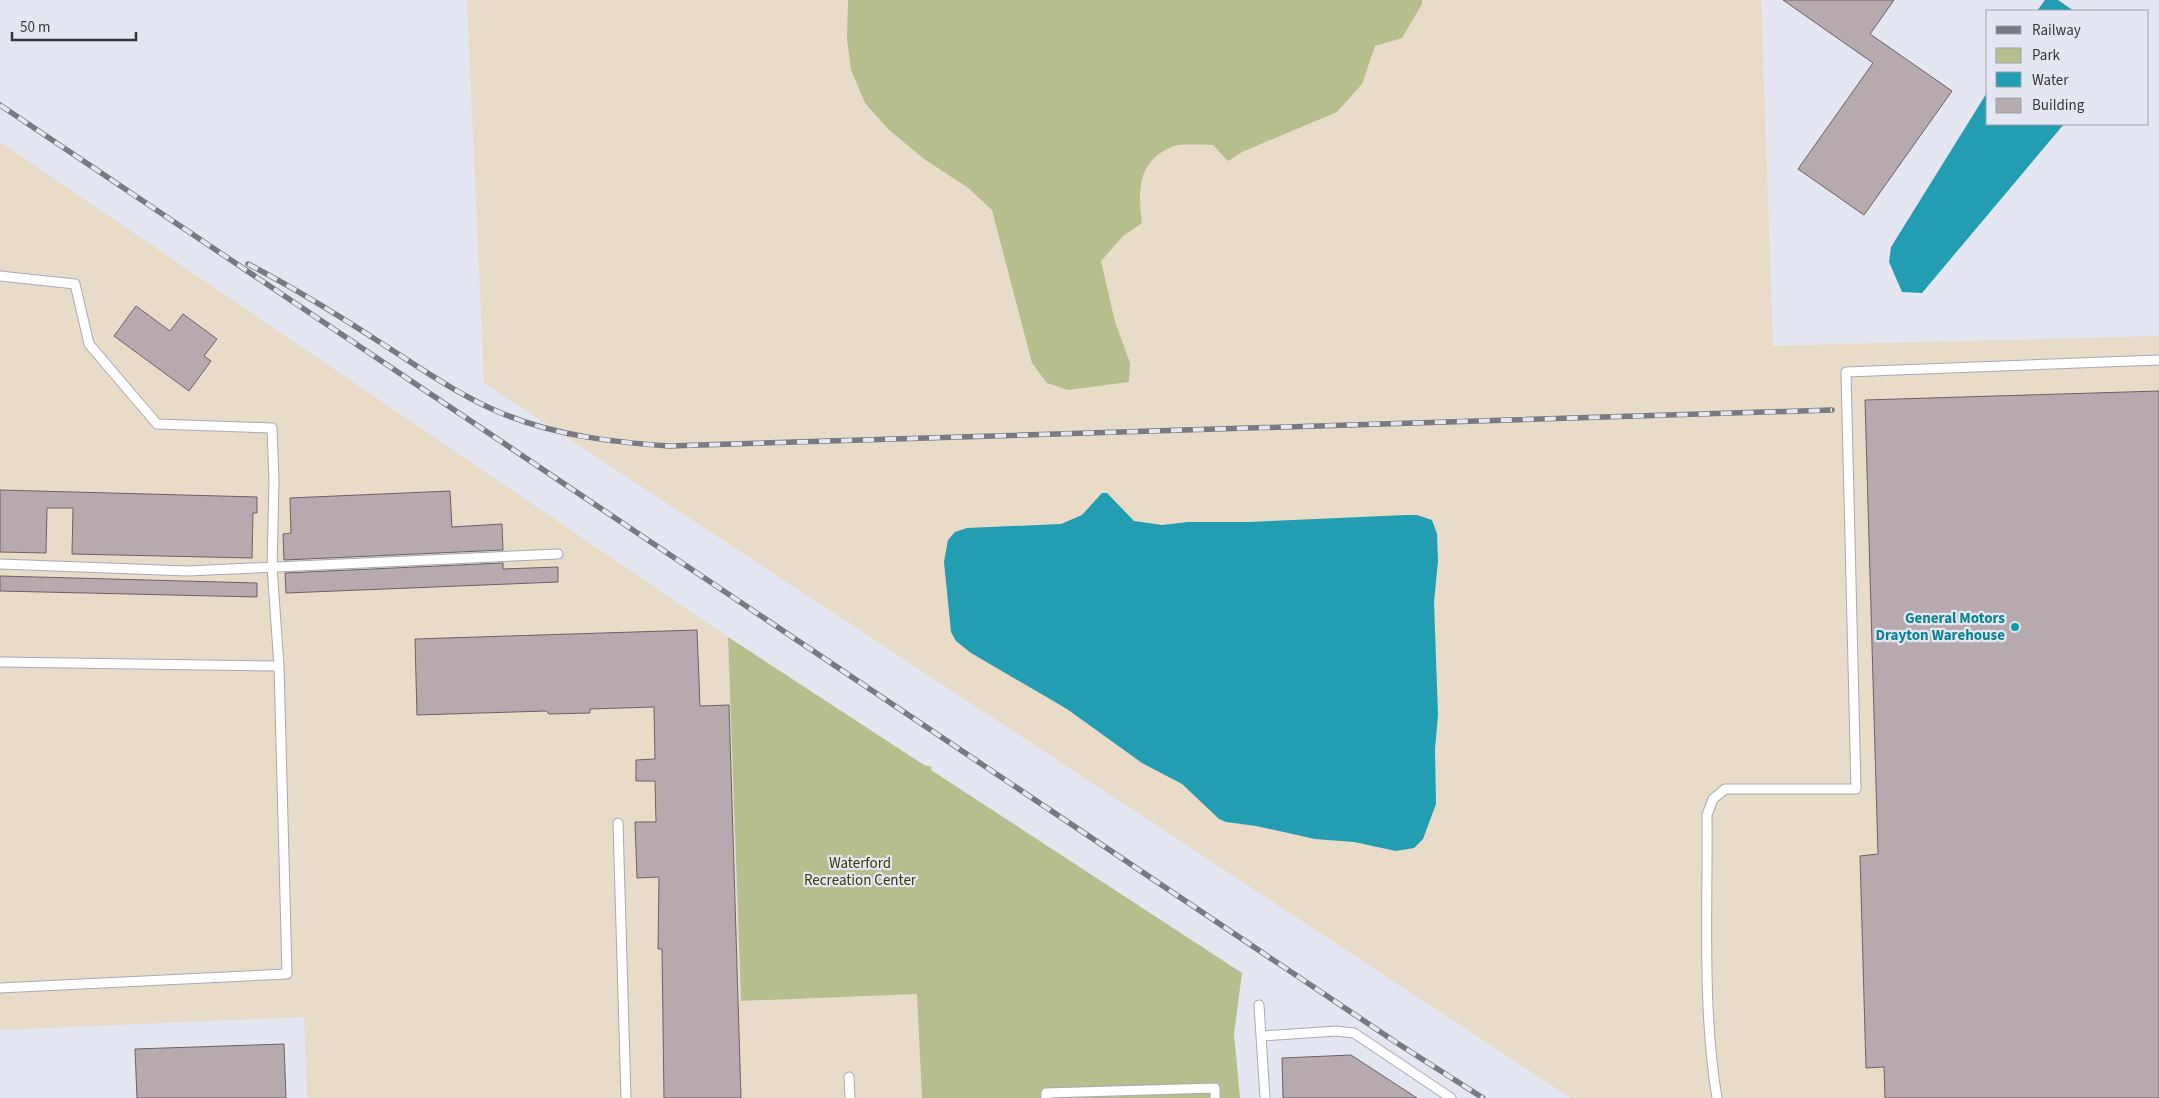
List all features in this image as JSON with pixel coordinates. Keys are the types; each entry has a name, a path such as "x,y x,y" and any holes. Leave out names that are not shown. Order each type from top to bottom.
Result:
{"lane":[{"path":"0,276 75,284 89,344 157,424 272,428 274,480 272,567 279,666 287,974 0,988"},
{"path":"1717,1098 1711,1065 1708,971 1707,815 1713,799 1725,789 1856,789 1846,372 2159,360"},
{"path":"0,564 188,571 558,554"},
{"path":"0,662 279,666"},
{"path":"618,824 626,1098"},
{"path":"1259,1005 1265,1098"},
{"path":"1262,1036 1336,1031 1354,1033 1451,1098"},
{"path":"849,1077 850,1098"},
{"path":"1046,1098 1046,1093 1215,1088 1215,1098"}],"shaded area":[{"path":"467,0 1761,0 1773,346 2159,336 2159,1098 1571,1098 484,383"},
{"path":"0,142 728,637 741,1001 918,994 922,1098 307,1098 304,1017 0,1030"}],"green space":[{"path":"848,0 1422,0 1422,4 1402,38 1375,46 1362,84 1337,112 1242,152 1228,161 1213,145 1191,144 1171,147 1160,153 1152,161 1146,169 1140,189 1142,223 1123,236 1101,261 1115,322 1130,363 1129,382 1068,390 1047,383 1032,363 992,210 967,187 924,159 888,129 865,103 851,70 847,40"},
{"name":"Waterford Recreation Center","path":"728,637 924,765 932,767 931,770 1242,973 1234,1034 1240,1098 922,1098 917,994 741,1001"}],"water":[{"path":"2045,0 2058,0 2073,10 2038,10"},
{"path":"1986,94 1986,125 2063,125 1922,293 1902,292 1889,262 1891,247"},
{"path":"1102,493 1107,493 1134,521 1162,525 1188,522 1249,522 1406,515 1417,515 1432,520 1437,534 1438,561 1434,602 1438,715 1435,749 1436,804 1423,839 1414,848 1396,851 1354,842 1315,839 1256,826 1226,822 1219,819 1182,784 1142,763 1067,709 971,653 956,641 951,632 944,562 948,540 955,532 967,528 1061,524 1082,515"}],"building":[{"path":"1783,0 1894,0 1870,34 1952,91 1864,215 1798,169 1873,63"},
{"path":"136,306 170,331 183,314 217,339 204,356 211,361 189,391 114,336"},
{"name":"General Motors Drayton Warehouse","path":"2159,391 2159,1098 1885,1098 1884,1067 1866,1068 1860,856 1878,854 1865,400"},
{"path":"0,490 257,497 257,513 253,513 252,558 72,554 73,508 47,508 46,553 0,552"},
{"path":"450,491 452,527 502,524 503,550 284,560 283,534 291,533 290,498"},
{"path":"503,563 503,569 558,567 558,582 286,593 285,573"},
{"path":"0,576 257,583 257,597 0,591"},
{"path":"697,630 700,706 729,705 741,1098 664,1098 662,949 658,949 659,877 637,878 635,822 656,822 655,781 636,781 636,760 655,759 654,707 590,709 590,713 549,714 546,711 417,715 415,639"},
{"path":"284,1044 286,1098 137,1098 135,1049"},
{"path":"1351,1055 1417,1098 1283,1098 1282,1058"}],"railway":[{"path":"0,105 1397,1043 1483,1098"},
{"path":"248,264 332,312 442,382 489,408 526,422 566,433 607,440 669,446 1832,410"}],"place":[{"name":"General Motors Drayton Warehouse","path":"2015,627"}]}
